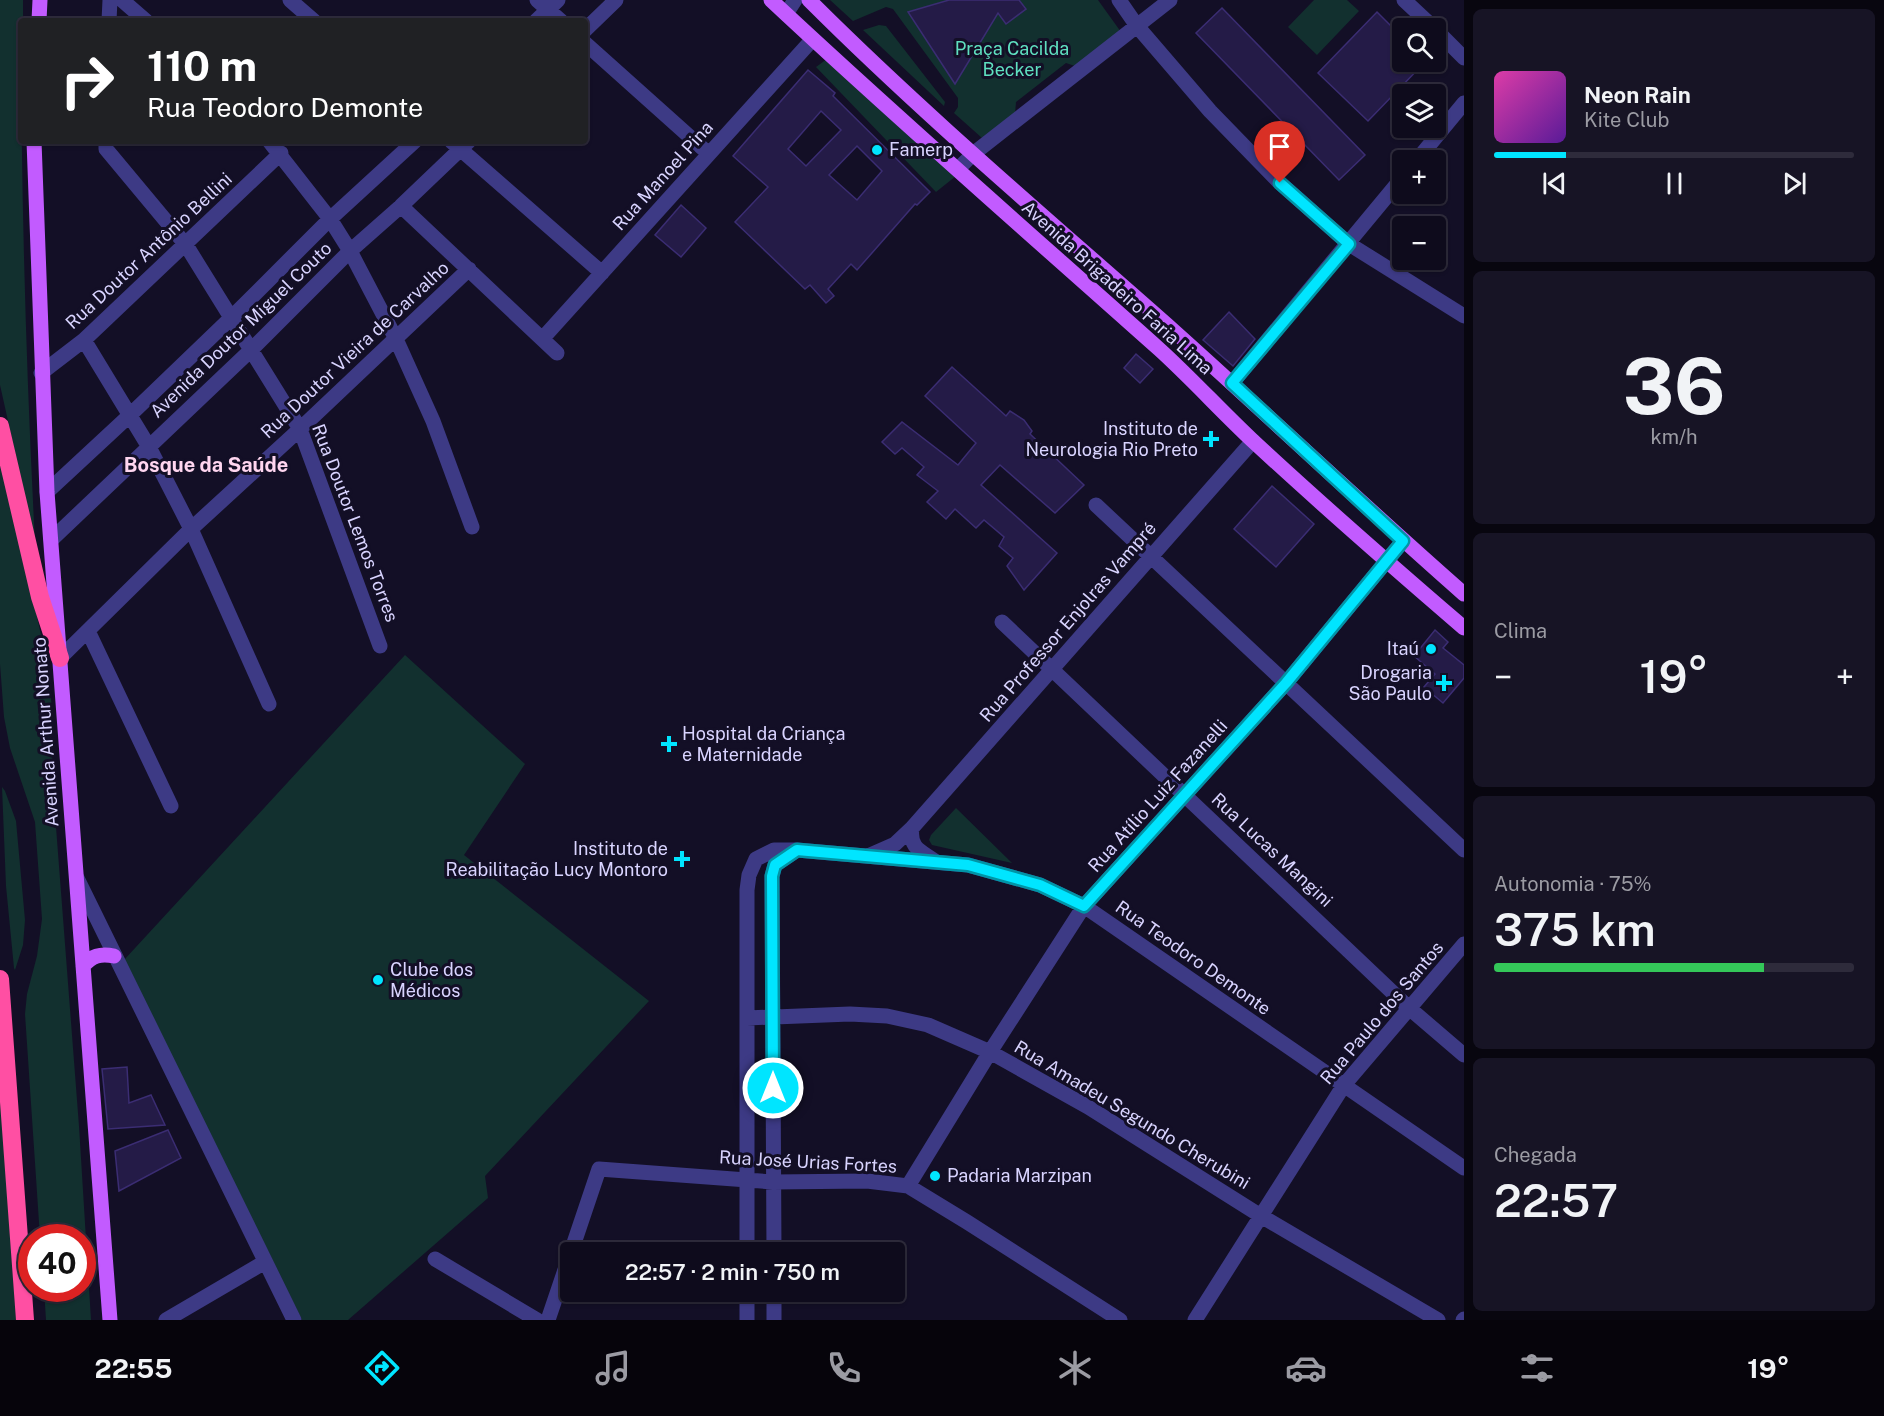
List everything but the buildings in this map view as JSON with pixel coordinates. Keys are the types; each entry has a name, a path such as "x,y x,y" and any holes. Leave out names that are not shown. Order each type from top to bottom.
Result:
{"highway":[{"path":"0,426 40,597 60,658"},
{"path":"0,979 24,1320"}],"main road":[{"path":"39,18 40,0"},
{"name":"Avenida Brigadeiro Faria Lima","path":"771,0 812,40 1159,350 1253,441 1464,628"},
{"name":"Avenida Brigadeiro Faria Lima","path":"809,0 973,154 1232,383 1403,541 1464,594"},
{"name":"Avenida Arthur Nonato","path":"34,144 47,492 110,1320"},
{"path":"1253,441 1272,420"},
{"path":"83,966 97,955 114,956"}],"street":[{"path":"109,18 110,0"},
{"path":"122,0 143,18"},
{"path":"588,27 616,0"},
{"path":"786,14 795,0"},
{"path":"1119,0 1137,26 1210,111 1280,183 1349,244 1464,316"},
{"path":"958,170 973,154 1170,0"},
{"path":"1404,0 1423,18"},
{"path":"299,3 312,18"},
{"path":"538,18 548,3 559,18"},
{"name":"Rua Manoel Pina","path":"543,338 812,40"},
{"path":"1446,40 1464,58"},
{"path":"588,46 709,154"},
{"path":"1425,150 1464,103"},
{"path":"272,144 330,219 396,339 433,421 472,527"},
{"name":"Avenida Doutor Miguel Couto","path":"47,492 231,318 330,219 412,144"},
{"path":"460,144 602,273"},
{"name":"Avenida Doutor Miguel Couto","path":"51,540 251,350 350,252 401,206 460,144"},
{"name":"Rua Doutor Lemos Torres","path":"106,145 186,245 300,429 380,646"},
{"name":"Rua Doutor Antônio Bellini","path":"41,373 84,340 280,153"},
{"path":"1232,383 1392,190"},
{"path":"401,206 557,353"},
{"name":"Rua Doutor Vieira de Carvalho","path":"60,658 191,529 469,269"},
{"path":"84,340 149,447 191,529 269,704"},
{"name":"Rua Professor Enjolras Vampré","path":"867,856 895,844 912,828 1253,441"},
{"path":"1096,505 1464,850"},
{"name":"Rua Atílio Luiz Fazanelli","path":"908,1186 990,1052 1084,906 1286,683 1403,541"},
{"name":"Rua Lucas Mangini","path":"1002,622 1409,1008 1464,1055"},
{"path":"88,631 171,806"},
{"path":"912,828 910,838 916,848 937,862"},
{"name":"Rua Teodoro Demonte","path":"747,1242 747,890 749,875 756,859 774,850 968,865 1040,885 1084,906 1464,1168"},
{"path":"774,1242 772,876 775,865 797,850"},
{"path":"76,878 294,1320"},
{"name":"Rua Paulo dos Santos","path":"1195,1320 1344,1085 1464,944"},
{"name":"Rua Amadeu Segundo Cherubini","path":"747,1018 850,1014 887,1016 928,1025 990,1052 1088,1107 1261,1216 1438,1320"},
{"name":"Rua José Urias Fortes","path":"574,1242 599,1169 773,1182 867,1181 908,1186 1120,1320"},
{"path":"435,1259 537,1320"},
{"path":"166,1320 265,1262"},
{"path":"548,1320 560,1284"},
{"path":"747,1302 747,1320"},
{"path":"774,1302 774,1320"}],"green space":[{"path":"0,0 23,0 23,18 18,18 18,144 22,144 35,542 0,385"},
{"name":"Praça Cacilda Becker","path":"830,0 949,0 908,12 955,84 998,13 1006,24 1026,9 1019,0 1098,0 1121,32 1075,66 1066,63 1016,102 1015,114 982,138 954,113 958,107 958,98 893,9 886,7 853,21"},
{"path":"1314,0 1347,0 1359,11 1317,55 1288,27"},
{"path":"879,25 886,26 945,102 944,106 863,30"},
{"path":"827,59 956,176 936,192 816,67"},
{"path":"0,445 44,649 52,707 55,814 85,1224 39,1224 25,1014 42,919 35,822 10,748 4,717 0,664"},
{"name":"Clube dos Médicos","path":"405,655 525,764 464,855 649,1001 485,1176 488,1198 348,1320 302,1320 124,960"},
{"path":"2,787 16,821 25,920 23,945 15,970 6,886"},
{"path":"956,808 1012,863 932,845 929,840 931,835"},
{"path":"0,1085 16,1320 0,1320"},
{"path":"45,1302 90,1302 91,1320 46,1320"}],"place":[{"name":"Famerp","path":"877,150"},
{"name":"Instituto de Neurologia Rio Preto","path":"1211,439"},
{"name":"Itaú","path":"1431,649"},
{"name":"Drogaria São Paulo","path":"1444,683"},
{"name":"Hospital da Criança e Maternidade","path":"669,744"},
{"name":"Instituto de Reabilitação Lucy Montoro","path":"682,859"},
{"name":"Clube dos Médicos","path":"378,980"},
{"name":"Padaria Marzipan","path":"935,1176"}],"district":[{"name":"Bosque da Saúde","path":"206,465"}],"route":[{"path":"773,1088 772,876 775,865 797,850 968,865 1040,885 1084,906 1286,683 1403,541 1232,383 1349,244 1280,183"}]}
